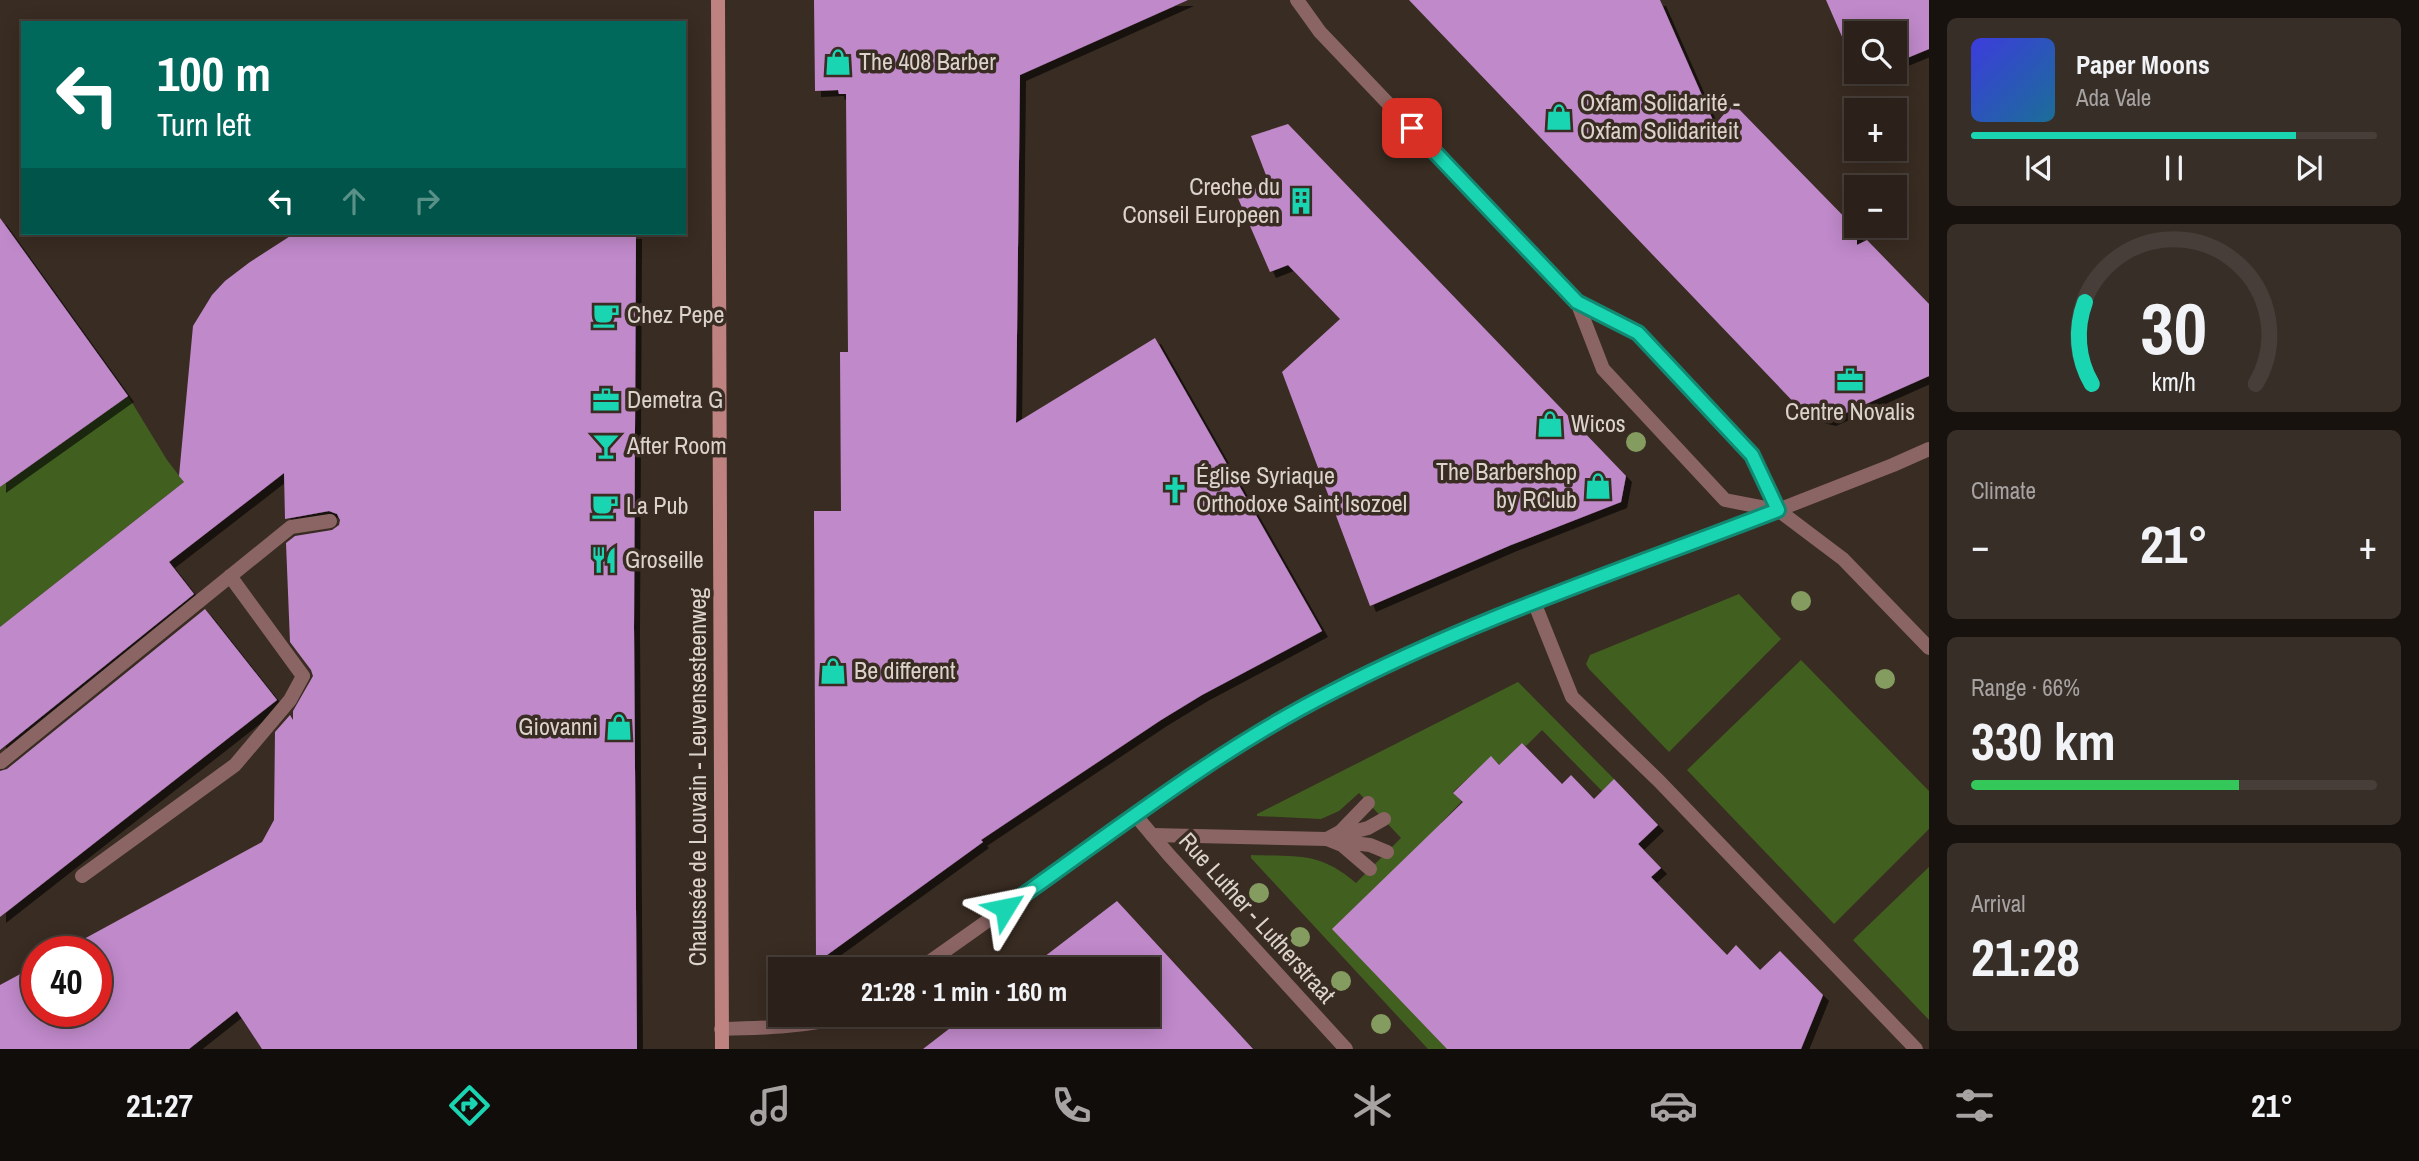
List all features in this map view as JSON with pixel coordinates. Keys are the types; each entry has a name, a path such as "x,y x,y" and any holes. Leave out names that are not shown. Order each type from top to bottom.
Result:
{"main road":[{"name":"Chaussée de Louvain - Leuvensesteenweg","path":"719,0 722,1049"}],"street":[{"path":"1297,0 1320,32 1577,302 1638,333 1752,455 1778,510"},
{"path":"1577,302 1603,369 1725,500 1778,510 1843,559 1929,648"},
{"path":"936,957 1222,755 1331,692 1457,633 1894,465 1929,449"},
{"path":"1,762 291,527 330,521"},
{"path":"82,876 235,765 290,700 303,676 230,576"},
{"path":"1534,602 1572,697 1659,781 1916,1049"},
{"path":"1331,839 1368,803"},
{"name":"Rue Luther - Lutherstraat","path":"1136,816 1346,1049"},
{"path":"1331,839 1384,819"},
{"path":"1152,835 1331,839 1370,845 1387,852"},
{"path":"1331,839 1370,869"},
{"path":"721,1029 793,1027"}],"green space":[{"path":"128,396 167,460 184,482 0,627 0,487"},
{"path":"1739,594 1781,639 1669,752 1586,664 1590,655"},
{"path":"1801,660 1929,791 1929,829 1834,924 1687,770"},
{"path":"1518,682 1614,779 1603,792 1542,730 1526,746 1522,743 1499,765 1491,757 1453,792 1462,801 1441,823 1642,1049 1428,1049 1251,858 1251,855 1307,858 1330,865 1356,883 1401,838 1359,793 1339,811 1321,819 1257,814"},
{"path":"1929,867 1929,1020 1853,940"}],"building":[{"path":"814,0 1188,0 1020,75 1016,423 1155,338 1322,631 1161,720 981,840 983,842 824,957 816,957 814,511 841,511 840,352 848,352 846,94 839,94 838,90 815,91"},
{"path":"1409,0 1660,0 1715,125 1733,103 1844,217 1844,238 1857,238 1857,245 1867,240 1929,304 1929,376 1830,420 1805,414"},
{"path":"1826,0 1929,0 1929,49 1907,58 1907,21 1844,21 1844,41"},
{"path":"1288,124 1626,476 1621,502 1511,545 1370,606 1282,372 1340,319 1288,265 1270,272 1237,196 1269,183 1251,136"},
{"path":"0,218 128,396 0,487"},
{"path":"292,235 636,235 634,627 637,1049 262,1049 237,1011 189,1049 0,1049 0,985 21,974 21,1027 112,1027 112,936 89,936 262,842 274,820 275,732 290,715 293,720 293,711 313,676 290,642 286,543 295,536 332,530 339,525 340,520 337,514 329,511 285,519 284,473 169,562 194,594 0,750 0,627 184,482 179,476 193,326 212,295 225,281"},
{"path":"205,609 277,700 0,917 0,771 7,769"},
{"path":"1522,743 1562,784 1571,775 1594,799 1614,779 1658,825 1638,844 1661,868 1651,877 1727,955 1736,945 1760,970 1780,951 1823,995 1801,1049 1447,1049 1332,929 1463,802 1453,793 1491,756 1499,765"},
{"path":"1117,901 1253,1049 923,1049 951,1027 1160,1027 1160,957 1044,957"}],"place":[{"name":"The 408 Barber","path":"838,62"},
{"name":"Oxfam Solidarité - Oxfam Solidariteit","path":"1559,117"},
{"name":"Creche du Conseil Europeen","path":"1301,201"},
{"name":"Chez Pepe","path":"606,315"},
{"name":"Centre Novalis","path":"1850,380"},
{"name":"Demetra G","path":"606,400"},
{"name":"Wicos","path":"1550,424"},
{"name":"After Room","path":"606,446"},
{"name":"The Barbershop by RClub","path":"1598,486"},
{"name":"Église Syriaque Orthodoxe Saint Isozoel","path":"1175,490"},
{"name":"La Pub","path":"605,506"},
{"name":"Groseille","path":"604,560"},
{"name":"Be different","path":"833,671"},
{"name":"Giovanni","path":"619,727"}],"route":[{"path":"1005,908 1222,755 1331,692 1457,633 1778,510 1752,455 1638,333 1577,302 1412,128"}]}
